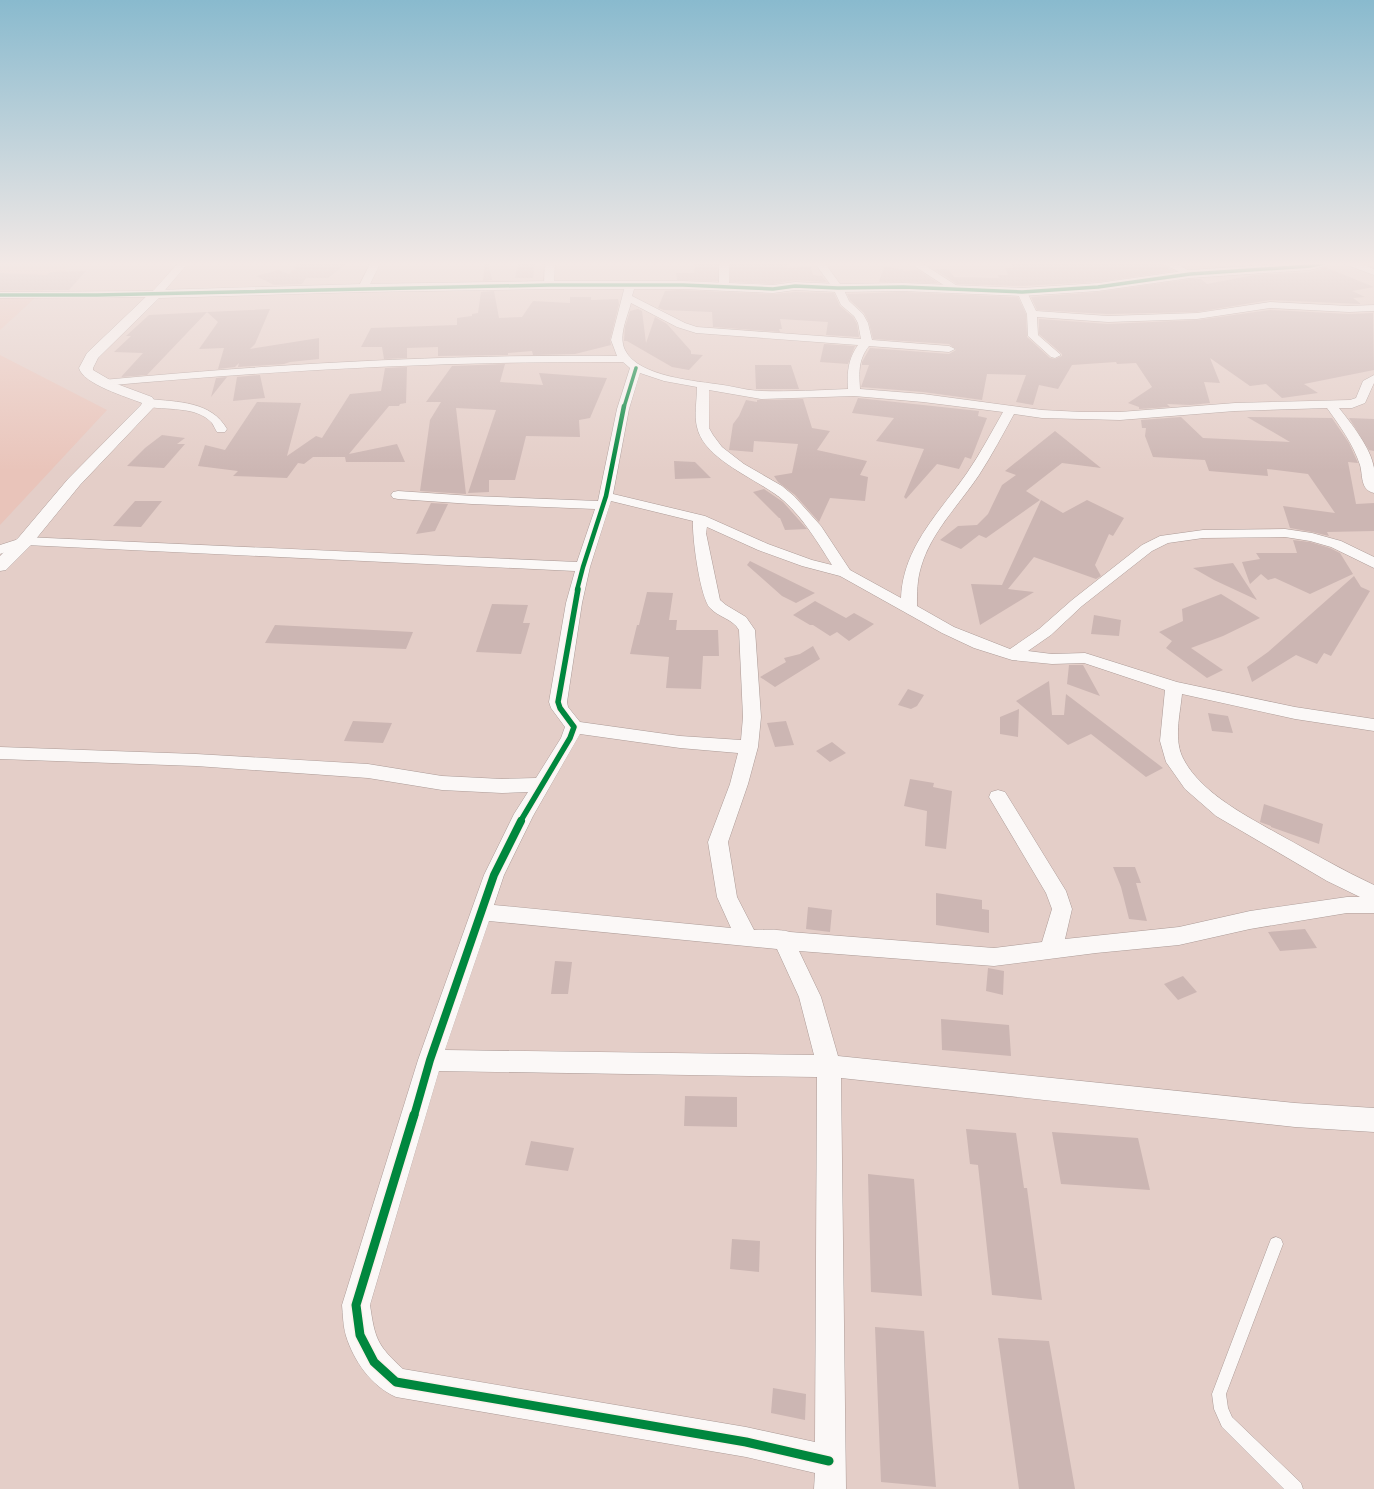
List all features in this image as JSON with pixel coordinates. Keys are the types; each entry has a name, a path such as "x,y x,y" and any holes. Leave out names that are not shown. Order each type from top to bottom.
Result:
{"street":[{"path":"117,331 92,356 87,363 87,372 103,383 120,391 142,397 149,402 195,409 215,420 221,429"},
{"path":"618,331 616,340 617,346 631,364 651,374 703,385 761,395 854,392 923,398 1010,410 1082,416 1120,416 1235,407 1358,402 1367,383 1374,378"},
{"path":"715,331 949,349"},
{"path":"854,392 852,366 859,351 866,343 867,337 865,331"},
{"path":"1033,331 1033,336 1055,355"},
{"path":"103,383 240,371 452,362 631,364"},
{"path":"631,364 605,501 583,567 574,603 558,702 560,708 574,727 695,744 749,746"},
{"path":"703,385 703,427 713,443 730,460 781,492 809,522 845,573"},
{"path":"0,566 25,541 74,482 148,406 149,402"},
{"path":"1330,404 1357,440 1367,465 1370,484 1374,489"},
{"path":"908,607 907,589 919,549 932,527 973,474 1010,410"},
{"path":"398,495 472,500 605,501 678,512 700,519 763,547 807,563 845,573 948,630 1012,656 1052,659 1085,658 1174,687 1295,713 1374,725"},
{"path":"700,519 699,533 712,600 717,607 742,622 747,630 752,718 749,746 739,784 718,842 727,898 747,938"},
{"path":"1012,656 1045,632 1077,603 1147,548 1165,540 1203,534 1285,533 1312,537 1336,544 1365,557 1374,564"},
{"path":"0,550 25,541 583,567"},
{"path":"1174,687 1169,741 1175,762 1192,784 1223,811 1334,875 1374,894"},
{"path":"574,727 570,738 524,814 494,875 430,1060 356,1305 360,1336 374,1362 396,1382 746,1442 829,1461"},
{"path":"0,752 196,760 368,771 442,783 502,786 542,785"},
{"path":"998,797 1057,895 1062,909 1051,950"},
{"path":"482,912 747,938 783,939 984,957 1007,956 1096,944 1179,936 1250,920 1347,905 1374,905"},
{"path":"783,939 810,997 829,1066 830,1489"},
{"path":"430,1060 829,1066 1295,1115 1374,1120"}],"lane":[{"path":"1276,1244 1219,1394 1221,1409 1227,1422 1295,1489"}],"shaded area":[{"path":"0,355 107,410 0,525"}],"building":[{"path":"131,331 188,331 147,375 121,377 143,353 114,352 131,336 126,336"},
{"path":"211,331 260,331 255,344 250,349 319,338 319,359 284,364 238,367 239,363 235,367 218,369 224,348 199,349"},
{"path":"369,331 612,331 610,340 611,345 575,354 533,355 532,351 508,353 508,355 438,356 438,347 407,348 407,358 384,359 382,347 361,347"},
{"path":"625,331 645,331 646,343 650,331 674,331 691,351 691,354 703,355 689,370 672,367 627,341 624,341"},
{"path":"827,331 858,331 859,337 826,335"},
{"path":"871,331 1027,331 1027,337 1050,358 1055,359 1062,356 1062,354 1039,334 1039,331 1373,331 1374,370 1304,384 1318,393 1282,398 1266,384 1250,386 1210,358 1220,383 1204,382 1210,403 1190,405 1167,404 1170,407 1139,409 1139,407 1128,403 1152,387 1136,363 1117,364 1116,362 1072,365 1058,389 1039,385 1033,405 1016,402 1026,375 987,374 982,400 923,392 861,387 869,365 862,365 862,362 870,348 949,354 956,350 949,344 873,339"},
{"path":"824,344 855,346 848,364 820,362"},
{"path":"505,364 500,382 543,385 539,373 607,378 590,418 579,420 580,437 526,436 515,480 489,480 489,492 468,493 496,410 456,408 466,494 420,491 430,420 441,402 426,402 452,366"},
{"path":"755,365 791,365 799,389 756,389"},
{"path":"407,367 406,403 400,404 399,406 389,406 349,454 397,444 405,462 346,462 345,457 313,457 304,464 298,463 287,478 233,476 238,471 198,466 205,445 225,450 257,402 301,403 287,456 316,436 322,438 350,394 381,391 385,368"},
{"path":"260,375 265,398 233,401 237,377"},
{"path":"227,377 211,397 216,378"},
{"path":"858,398 979,411 978,416 987,418 971,459 965,457 959,469 937,464 906,499 904,497 924,449 876,441 894,418 852,413"},
{"path":"803,399 812,428 830,431 817,450 867,461 860,475 868,477 865,501 830,498 819,522 795,495 778,482 774,476 792,473 798,444 754,441 753,452 729,450 733,424 739,416 746,400 757,402 757,400"},
{"path":"1181,417 1203,438 1290,442 1247,417 1332,418 1349,443 1358,463 1348,462 1356,504 1374,503 1374,531 1327,532 1329,536 1290,528 1283,506 1335,513 1308,474 1267,469 1268,476 1209,471 1205,460 1153,457 1145,436 1146,428 1142,428 1141,420"},
{"path":"1349,418 1374,419 1374,451 1369,450"},
{"path":"1055,431 1101,468 1062,463 1026,491 1040,500 986,538 979,535 961,549 940,540 958,526 977,525 988,514 1002,485 1016,475 1005,471"},
{"path":"162,435 185,438 177,444 185,444 164,468 127,466 145,448"},
{"path":"674,461 695,462 711,478 675,479"},
{"path":"764,489 783,502 807,529 785,530 780,518 753,492"},
{"path":"1041,500 1063,513 1087,500 1124,518 1113,536 1109,534 1095,565 1101,576 1096,579 1034,557 1008,589 1034,592 980,625 971,584 1002,585"},
{"path":"135,501 162,501 141,527 113,526"},
{"path":"431,503 448,504 435,531 416,534"},
{"path":"1293,540 1310,542 1330,548 1340,553 1353,574 1310,594 1275,578 1268,580 1261,574 1250,584 1242,562 1260,559 1256,553 1297,553"},
{"path":"750,561 815,593 796,603 782,596 747,565"},
{"path":"1233,563 1257,600 1214,580 1193,568"},
{"path":"1354,576 1361,587 1370,591 1331,656 1324,653 1317,664 1296,655 1252,682 1247,667 1268,652"},
{"path":"647,592 673,593 669,620 677,620 676,630 718,630 719,656 703,656 701,689 666,688 669,657 630,654"},
{"path":"1221,594 1260,618 1223,636 1191,648 1223,670 1207,678 1166,648 1172,641 1159,632 1183,621 1182,609"},
{"path":"815,601 846,618 854,613 874,624 849,641 837,632 830,636 793,615"},
{"path":"492,604 528,605 523,623 530,623 521,654 476,652"},
{"path":"1094,615 1121,620 1119,636 1091,634"},
{"path":"275,625 413,632 406,649 265,643"},
{"path":"813,646 820,659 775,687 760,677 786,662 784,658 800,654"},
{"path":"1069,665 1083,665 1100,696 1067,684"},
{"path":"1049,681 1052,715 1064,715 1066,694 1163,768 1146,777 1091,734 1068,745 1016,701"},
{"path":"908,689 924,695 917,706 911,709 898,705"},
{"path":"1019,709 1018,737 1000,734 1000,717"},
{"path":"1208,713 1228,716 1233,733 1212,731"},
{"path":"353,721 392,723 383,743 344,741"},
{"path":"786,721 794,745 775,747 767,723"},
{"path":"832,742 846,753 830,762 816,751"},
{"path":"910,779 934,783 933,787 952,791 946,849 925,846 927,811 904,806"},
{"path":"1264,804 1323,824 1319,844 1260,822"},
{"path":"1113,867 1135,867 1141,883 1136,883 1147,921 1129,919 1121,887"},
{"path":"936,893 982,900 982,909 989,910 989,933 936,925"},
{"path":"808,907 832,910 830,932 806,929"},
{"path":"1305,929 1317,948 1280,951 1268,932"},
{"path":"555,961 572,962 568,994 551,994"},
{"path":"988,968 1004,971 1003,995 986,991"},
{"path":"1183,976 1197,992 1178,1000 1164,984"},
{"path":"941,1019 1009,1025 1011,1056 942,1050"},
{"path":"685,1096 737,1097 737,1127 684,1126"},
{"path":"966,1129 1016,1133 1024,1188 1027,1188 1042,1300 992,1295 978,1165 970,1164"},
{"path":"1052,1132 1138,1138 1150,1190 1061,1184"},
{"path":"531,1141 574,1148 568,1171 525,1165"},
{"path":"868,1174 914,1179 922,1296 871,1292"},
{"path":"732,1239 760,1241 759,1272 730,1269"},
{"path":"875,1327 924,1331 936,1487 881,1482"},
{"path":"998,1338 1049,1341 1075,1489 1019,1489"},
{"path":"773,1388 806,1394 805,1420 771,1413"}],"cycle path":[{"path":"636,368 623,409 606,496 583,567 574,603 558,702 560,708 574,727 570,738 524,814 494,875 430,1060 356,1305 360,1335 374,1362 396,1382 746,1442 829,1461"}]}
